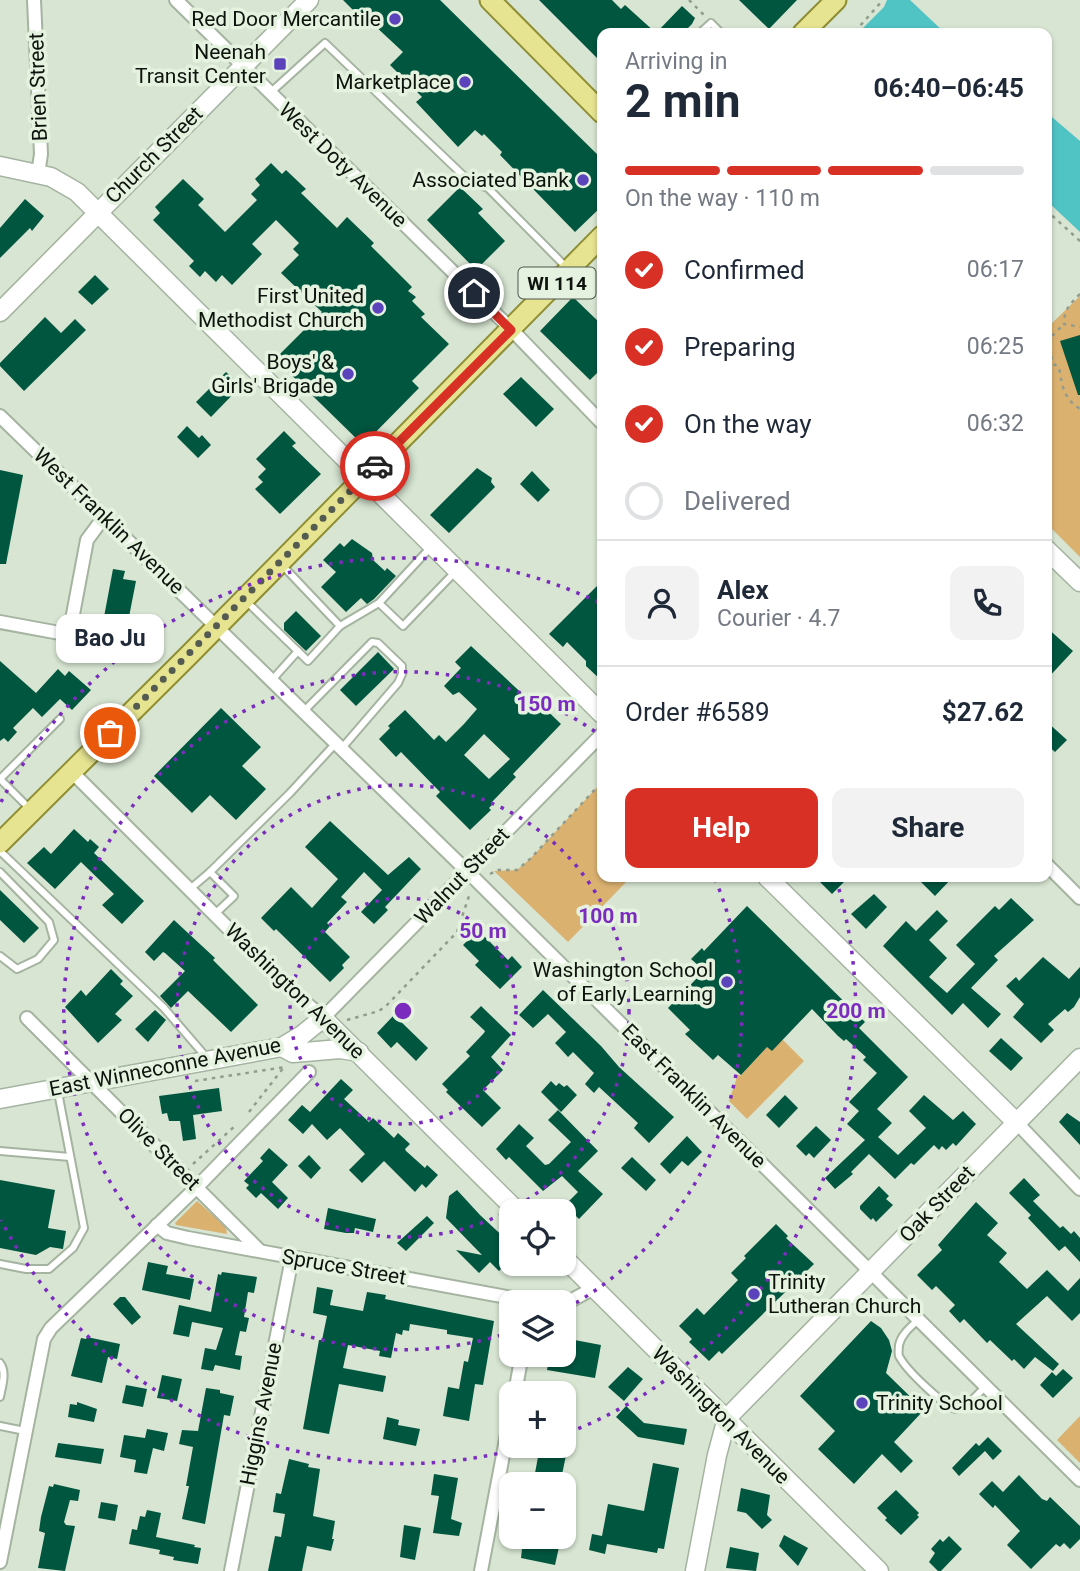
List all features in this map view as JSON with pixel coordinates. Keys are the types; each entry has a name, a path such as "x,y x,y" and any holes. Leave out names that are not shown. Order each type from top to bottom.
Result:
{"main road":[{"name":"Church Street","path":"0,312 309,0"},
{"path":"490,0 597,108"},
{"path":"808,28 836,0"},
{"path":"0,166 38,174 68,186 597,710"},
{"name":"WI 114","path":"0,842 597,241"},
{"path":"1052,555 1080,582"},
{"path":"771,882 1017,1123"},
{"name":"East Winneconne Avenue","path":"0,1099 282,1047 328,1024"},
{"name":"Washington Avenue","path":"328,1024 505,1199"},
{"path":"282,1047 293,1053 340,1049 359,1052"},
{"name":"Oak Street","path":"695,1571 717,1455 727,1418 1080,1058"},
{"name":"Washington Avenue","path":"576,1270 879,1571"}],"street":[{"name":"Brien Street","path":"34,0 41,154 38,174"},
{"name":"West Doty Avenue","path":"176,0 597,418"},
{"name":"West Franklin Avenue","path":"0,416 217,626"},
{"path":"0,622 65,634 71,625 87,540 104,517"},
{"name":"East Franklin Avenue","path":"217,626 1080,1479"},
{"name":"Walnut Street","path":"328,1024 467,871 597,739"},
{"name":"Washington Avenue","path":"72,772 281,981 328,1024"},
{"path":"1052,870 1080,898"},
{"name":"Olive Street","path":"27,1017 260,1251"},
{"path":"0,1562 4,1511 25,1431 42,1345 51,1328 197,1187 309,1072"},
{"path":"1017,1123 1080,1189"},
{"name":"Spruce Street","path":"158,1225 167,1233 499,1296"},
{"name":"Higgins Avenue","path":"231,1571 292,1258"},
{"path":"576,1298 594,1288"},
{"path":"481,1571 502,1458"}],"lane":[{"path":"270,93 325,43 469,181 488,188 569,270"},
{"path":"244,599 308,661 340,626 379,603 432,546"},
{"path":"279,563 340,626"},
{"path":"379,603 403,626 456,571"},
{"path":"190,889 339,746 398,683 402,666 378,643 372,642 304,711"},
{"path":"272,680 298,651"},
{"path":"32,811 0,779 60,719"},
{"path":"0,851 164,1008 208,1059"},
{"path":"0,872 49,922 54,940 38,959 18,968 0,956"},
{"path":"210,872 234,896 215,914"},
{"path":"0,1264 26,1269 49,1269 73,1248 84,1228 57,1088"},
{"path":"0,1151 70,1157"},
{"path":"919,1319 904,1335 899,1347 899,1355 911,1370 939,1398 955,1409 971,1401 986,1386"},
{"path":"0,1363 4,1376 0,1397"},
{"path":"0,1426 25,1431"}],"path":[{"path":"689,0 703,15"},
{"path":"859,28 883,0"},
{"path":"1052,215 1080,241"},
{"path":"1052,336 1064,324 1065,309 1080,294"},
{"path":"1064,324 1080,327"},
{"path":"1052,361 1059,367 1061,385 1067,398 1080,409"},
{"path":"328,1024 379,1011 387,1005 457,932 467,898 480,883 492,872 517,870 597,787"},
{"path":"246,1116 285,1067"},
{"path":"183,1173 237,1125"}],"shaded area":[{"path":"1080,296 1080,557 1052,529 1052,323"},
{"path":"597,787 597,882 626,882 568,942 494,871 517,870"},
{"path":"783,1040 804,1061 747,1119 729,1101 738,1074 740,1076 767,1047"},
{"path":"197,1201 226,1227 227,1234 176,1225"},
{"path":"1080,1416 1080,1463 1057,1440"}],"water":[{"path":"887,0 910,0 940,28 863,28 884,7"},
{"path":"1052,117 1080,141 1080,232 1052,206"}],"building":[{"path":"343,0 440,0 597,154 597,211 575,232 500,155 502,152 484,134 482,136 475,130 458,147 416,102 422,97 390,65 403,52 373,24 370,27"},
{"path":"539,0 612,0 621,9 625,5 650,28 597,28 597,58"},
{"path":"739,0 797,0 770,28"},
{"path":"682,6 695,18 688,28 661,28"},
{"path":"271,163 282,174 286,170 306,189 301,193 337,228 347,217 374,243 371,246 412,287 408,291 416,297 412,301 425,314 421,317 449,344 412,381 419,388 363,445 275,359 322,312 281,273 299,255 293,249 299,243 276,220 252,244 262,254 232,285 222,275 216,282 205,271 200,277 189,266 194,261 153,220 160,213 155,207 183,179 204,199 198,205 225,232 257,200 251,194 260,185 255,179"},
{"path":"460,187 483,209 478,213 505,241 476,270 427,220"},
{"path":"25,199 44,216 32,231 30,228 0,258 0,228"},
{"path":"95,275 109,289 92,305 78,292"},
{"path":"573,297 597,320 597,373 590,380 540,331"},
{"path":"45,317 61,333 75,319 86,330 24,391 0,363"},
{"path":"1080,335 1080,395 1078,395 1060,341"},
{"path":"226,372 241,386 211,417 196,402"},
{"path":"521,377 554,409 536,427 503,394"},
{"path":"187,426 199,438 202,435 211,445 198,458 177,437"},
{"path":"284,431 296,443 292,446 321,474 280,514 255,489 263,482 258,477 266,469 256,459"},
{"path":"477,468 492,478 491,482 495,487 449,533 430,515"},
{"path":"0,470 23,475 6,564 0,564"},
{"path":"532,471 550,490 538,502 520,484"},
{"path":"352,539 372,553 373,560 385,571 387,568 396,576 374,599 367,604 361,598 346,612 321,587 336,572 323,560 340,543 344,547"},
{"path":"113,569 125,571 123,579 136,581 128,622 104,617"},
{"path":"597,586 597,676 567,642 563,647 549,634"},
{"path":"296,611 321,636 306,651 284,630 284,623"},
{"path":"1052,632 1073,651 1052,674"},
{"path":"471,646 530,701 533,697 561,724 513,774 516,777 491,803 491,810 470,830 436,796 440,792 401,752 396,757 379,739 405,710 434,740 439,735 446,742 464,724 477,709 459,692 453,695 444,686 461,668 455,662","holes":["484,734 510,759 489,779 464,755"]},
{"path":"378,652 394,669 356,706 340,690"},
{"path":"0,661 36,693 58,669 65,676 69,671 91,690 72,710 60,699 42,717 33,708 13,728 17,732 8,742 4,738 0,741"},
{"path":"221,708 261,747 242,766 266,789 236,820 210,795 192,813 154,776"},
{"path":"1052,726 1067,740 1055,752 1052,749"},
{"path":"330,821 388,875 409,857 421,869 385,907 388,910 374,924 361,912 382,890 364,872 341,897 347,902 327,923 330,926 325,932 350,957 342,965 344,968 330,982 276,929 274,931 261,918 291,887 312,908 338,879 305,847"},
{"path":"74,829 88,842 90,839 99,847 94,853 144,901 122,924 102,905 114,894 81,862 55,889 27,863 44,847 51,854"},
{"path":"820,882 844,882 832,894"},
{"path":"921,882 948,882 935,896"},
{"path":"0,890 39,928 24,943 0,920"},
{"path":"874,894 887,907 866,929 851,914"},
{"path":"1011,898 1034,920 994,956 998,960 971,988 1001,1014 988,1028 963,1003 952,1015 883,946 906,921 916,931 937,910 948,921 929,940 947,958 929,977 947,993 975,964 956,945 995,906 999,910"},
{"path":"747,906 865,1022 859,1028 908,1077 877,1109 892,1123 878,1137 898,1155 926,1128 909,1111 924,1095 953,1120 963,1111 976,1124 956,1146 953,1143 946,1150 942,1146 939,1150 934,1145 895,1179 869,1154 851,1172 853,1174 835,1189 825,1178 865,1140 847,1124 859,1111 849,1102 877,1073 863,1060 866,1057 846,1039 844,1041 838,1036 812,1009 772,1051 767,1047 741,1075 718,1055 713,1060 685,1034 690,1030 668,1008 700,975 695,971 699,966 691,959 702,948 704,951"},
{"path":"174,920 215,958 213,960 258,1005 231,1032 188,991 171,1008 160,996 185,971 163,952 154,961 145,952"},
{"path":"478,930 508,960 512,956 522,967 500,989 475,965 479,961 463,945"},
{"path":"1043,957 1069,979 1080,967 1080,997 1074,1007 1068,1012 1065,1009 1048,1024 1054,1030 1041,1043 1013,1017 1024,1004 1006,986 1016,977 1019,981"},
{"path":"111,969 123,981 120,984 133,996 115,1014 122,1020 98,1043 65,1007 81,990 86,996"},
{"path":"543,990 619,1067 674,1117 649,1143 634,1128 638,1123 599,1087 594,1093 585,1084 594,1073 573,1052 568,1057 555,1043 566,1032 548,1014 533,1028 519,1015"},
{"path":"481,1006 511,1035 491,1057 503,1070 483,1090 501,1108 482,1127 446,1092 448,1090 442,1084 470,1056 466,1052 485,1031 470,1017"},
{"path":"155,1010 166,1020 148,1042 135,1029"},
{"path":"394,1015 428,1048 416,1061 397,1042 391,1048 377,1033"},
{"path":"1001,1038 1023,1058 1011,1071 989,1051"},
{"path":"341,1079 353,1090 344,1099 369,1122 373,1118 394,1138 398,1133 410,1144 406,1151 425,1168 427,1165 438,1175 426,1188 422,1184 415,1192 384,1161 362,1183 349,1170 365,1154 340,1128 327,1140 312,1124 303,1134 288,1120 302,1105 310,1112"},
{"path":"551,1081 556,1086 559,1083 564,1087 567,1085 577,1095 561,1112 541,1092"},
{"path":"219,1088 222,1111 193,1115 196,1139 183,1141 180,1121 169,1121 167,1113 162,1114 159,1096"},
{"path":"785,1095 798,1108 779,1128 766,1115"},
{"path":"558,1110 598,1151 578,1171 603,1194 579,1219 576,1216 576,1199 571,1199 578,1192 562,1176 543,1191 509,1157 506,1160 496,1149 519,1124 534,1138 526,1146 545,1165 549,1164 571,1142 548,1120"},
{"path":"1067,1113 1080,1122 1080,1145 1059,1122"},
{"path":"816,1126 831,1140 814,1158 809,1153 806,1156 796,1146"},
{"path":"687,1136 702,1152 688,1166 682,1161 670,1174 660,1164"},
{"path":"269,1148 288,1165 272,1182 288,1198 278,1209 261,1193 256,1198 246,1188 249,1185 244,1181 263,1161 260,1158"},
{"path":"309,1155 321,1168 311,1179 298,1166"},
{"path":"632,1157 656,1180 646,1191 621,1168"},
{"path":"1024,1178 1040,1195 1033,1201 1060,1228 1063,1226 1071,1234 1074,1231 1080,1238 1080,1262 1065,1246 1059,1251 1028,1218 1031,1215 1009,1193"},
{"path":"0,1180 55,1190 48,1228 66,1231 63,1249 50,1247 36,1255 0,1248"},
{"path":"879,1186 889,1196 886,1199 893,1205 876,1222 860,1209 860,1206"},
{"path":"457,1190 499,1233 499,1271 490,1262 479,1273 456,1250 482,1255 446,1218 449,1196"},
{"path":"976,1202 998,1223 987,1235 1007,1253 999,1262 1027,1289 1047,1270 1068,1291 1080,1278 1080,1313 1072,1321 1047,1296 1016,1324 1059,1364 1053,1371 1035,1357 1024,1369 1014,1359 1012,1361 990,1340 987,1343 964,1319 960,1323 949,1311 955,1305 936,1286 932,1290 917,1275 942,1250 938,1245"},
{"path":"328,1208 376,1219 373,1232 355,1228 354,1233 324,1229"},
{"path":"427,1216 434,1223 406,1251 397,1243"},
{"name":"Trinity Lutheran Church","path":"776,1224 788,1236 786,1238 814,1264 722,1354 719,1351 709,1361 689,1342 692,1339 679,1326 697,1308 704,1315 738,1280 731,1273"},
{"path":"148,1262 168,1266 166,1274 194,1279 190,1300 142,1290"},
{"path":"222,1272 257,1277 254,1293 248,1292 244,1317 249,1318 246,1332 240,1331 235,1355 242,1356 240,1370 215,1365 213,1371 201,1369 205,1348 216,1350 223,1328 192,1322 189,1337 173,1334 179,1305 211,1312 218,1274 221,1275"},
{"path":"317,1287 333,1290 330,1305 363,1311 367,1292 386,1295 385,1299 494,1321 483,1385 475,1384 469,1421 443,1416 448,1387 459,1389 464,1361 468,1362 473,1338 447,1334 447,1330 410,1324 409,1331 403,1330 402,1335 396,1333 391,1358 379,1356 380,1351 348,1345 343,1368 386,1376 383,1392 339,1384 329,1434 303,1429 319,1340 322,1340 327,1316 313,1313"},
{"path":"120,1297 125,1297 141,1317 132,1325 113,1304"},
{"name":"Trinity School","path":"871,1321 881,1328 889,1340 892,1351 886,1373 924,1410 894,1442 913,1461 901,1473 882,1454 854,1484 818,1449 835,1431 800,1396"},
{"path":"81,1338 120,1344 117,1359 108,1357 102,1383 71,1376"},
{"path":"576,1340 601,1345 595,1378 547,1370 548,1367 576,1367"},
{"path":"628,1367 643,1379 624,1401 608,1387"},
{"path":"1063,1369 1073,1378 1053,1398 1040,1385 1052,1372 1056,1376"},
{"path":"162,1375 182,1379 177,1401 157,1398"},
{"path":"126,1385 147,1389 143,1407 122,1403"},
{"path":"206,1388 234,1396 230,1416 224,1415 205,1524 182,1519 193,1447 179,1444 182,1430 198,1431"},
{"path":"77,1402 97,1409 94,1422 68,1417 70,1404 77,1405"},
{"path":"626,1406 644,1423 687,1429 684,1445 638,1437 616,1417"},
{"path":"387,1417 399,1420 398,1425 420,1429 416,1446 383,1439"},
{"path":"147,1429 168,1433 164,1451 153,1448 147,1474 134,1472 136,1460 120,1457 124,1435 145,1438"},
{"path":"988,1437 1002,1451 993,1460 985,1451 959,1476 952,1468 976,1443 979,1446"},
{"path":"58,1443 104,1449 101,1464 55,1457"},
{"path":"538,1458 565,1458 563,1472 535,1472"},
{"path":"289,1459 320,1469 313,1516 335,1521 334,1539 331,1551 307,1546 302,1571 268,1571 275,1536 281,1537 285,1514 273,1512 276,1493 281,1494"},
{"path":"653,1463 679,1468 664,1549 658,1548 657,1553 607,1544 605,1554 589,1550 592,1534 602,1536 608,1504 644,1511"},
{"path":"434,1474 458,1478 451,1519 462,1523 459,1536 433,1533 439,1496 431,1495"},
{"path":"1019,1475 1042,1499 1047,1501 1050,1497 1080,1526 1080,1539 1070,1549 1064,1543 1060,1547 1056,1544 1031,1569 1007,1545 1020,1531 995,1505 993,1508 979,1494 992,1481 1003,1492"},
{"path":"54,1484 80,1490 78,1501 70,1500 64,1522 66,1525 75,1526 65,1571 38,1568 45,1533 39,1531 41,1517 49,1486 53,1487"},
{"path":"741,1488 770,1495 767,1515 772,1520 762,1529 746,1513 737,1511"},
{"path":"896,1490 919,1513 919,1517 901,1535 877,1508"},
{"path":"101,1502 118,1505 115,1521 98,1518"},
{"path":"147,1510 161,1513 156,1537 201,1548 198,1564 173,1560 174,1557 159,1554 160,1550 129,1544 132,1529 137,1530 140,1516 145,1517"},
{"path":"404,1525 421,1528 415,1560 400,1557"},
{"path":"784,1535 808,1548 798,1566 779,1546"},
{"path":"949,1536 962,1549 938,1571 929,1562 935,1553 931,1549 940,1539 943,1542"},
{"path":"730,1547 759,1553 756,1571 726,1568"},
{"path":"522,1549 559,1549 555,1565 521,1558"}],"way so far":[{"path":"110,733 375,466"}],"place":[{"name":"Red Door Mercantile","path":"395,19"},
{"name":"Neenah Transit Center","path":"280,64"},
{"name":"Marketplace","path":"465,82"},
{"name":"Associated Bank","path":"583,180"},
{"name":"First United Methodist Church","path":"378,308"},
{"name":"Boys' & Girls' Brigade","path":"348,374"},
{"name":"Bao Ju","path":"110,733"},
{"name":"Washington School of Early Learning","path":"727,982"},
{"name":"Trinity Lutheran Church","path":"754,1294"},
{"name":"Trinity School","path":"862,1403"}],"route":[{"path":"375,466 511,330 474,293"}]}
